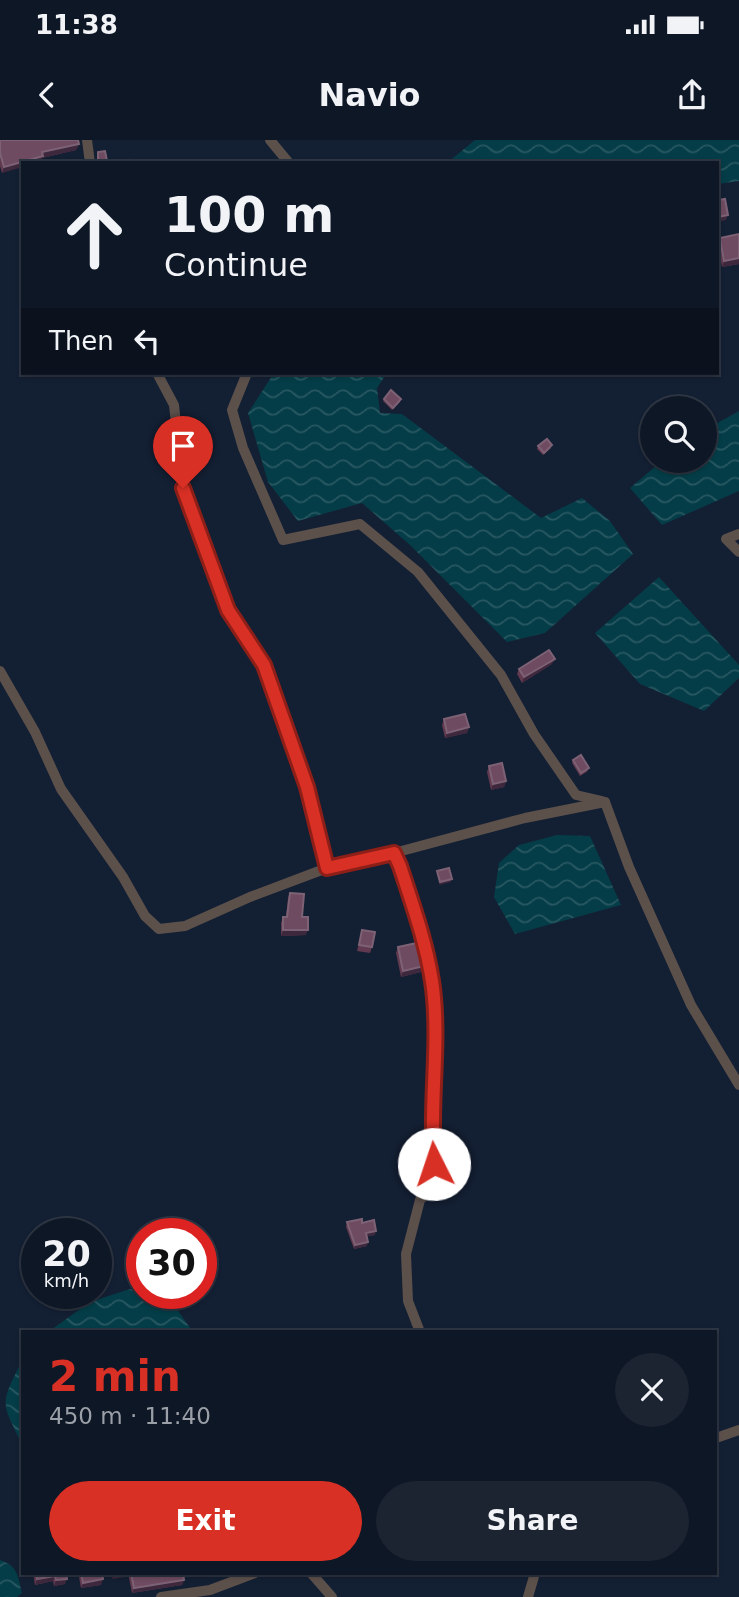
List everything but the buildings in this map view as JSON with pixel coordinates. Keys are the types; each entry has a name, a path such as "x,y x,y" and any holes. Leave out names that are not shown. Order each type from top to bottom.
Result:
{"street":[{"path":"87,140 90,161"},
{"path":"270,140 287,161"},
{"path":"158,375 174,405 183,488 228,610 264,665 307,787 327,868"},
{"path":"246,375 232,410 243,448 283,540 360,524 383,541 418,572 501,675 534,734 576,795 605,802"},
{"path":"739,534 726,539 739,552"},
{"path":"0,671 35,732 61,789 123,877 145,916 159,929 185,926 250,897 327,868 525,818 605,802"},
{"path":"605,802 629,867 691,1005 739,1085"},
{"path":"394,853 408,889 432,981 435,1044 431,1125 436,1184 420,1200 406,1254 408,1301 419,1330"},
{"path":"717,1438 739,1430"},
{"path":"161,1597 210,1590 250,1575"},
{"path":"313,1575 332,1597"},
{"path":"528,1597 534,1575"}],"water":[{"path":"475,140 739,140 739,181 719,184 719,161 449,161"},
{"path":"273,375 386,375 377,388 380,413 402,414 541,518 582,498 610,521 633,554 545,633 507,642 410,545 362,503 298,521 268,482 248,413"},
{"path":"739,411 739,491 662,525 630,488 648,473 717,473 717,423"},
{"path":"659,577 739,665 739,678 704,711 640,684 595,633"},
{"path":"557,835 590,836 621,905 515,934 494,897 499,863 519,845"},
{"path":"126,1290 126,1309 177,1309 192,1330 51,1330 80,1309 112,1309 112,1295"},
{"path":"21,1362 21,1442 7,1410 10,1385"},
{"path":"0,1560 16,1572 22,1593 17,1597 0,1597"}],"route":[{"path":"183,488 228,610 264,665 307,787 327,868 394,853 400,866 432,981 435,1044 431,1125 434,1164"}]}
